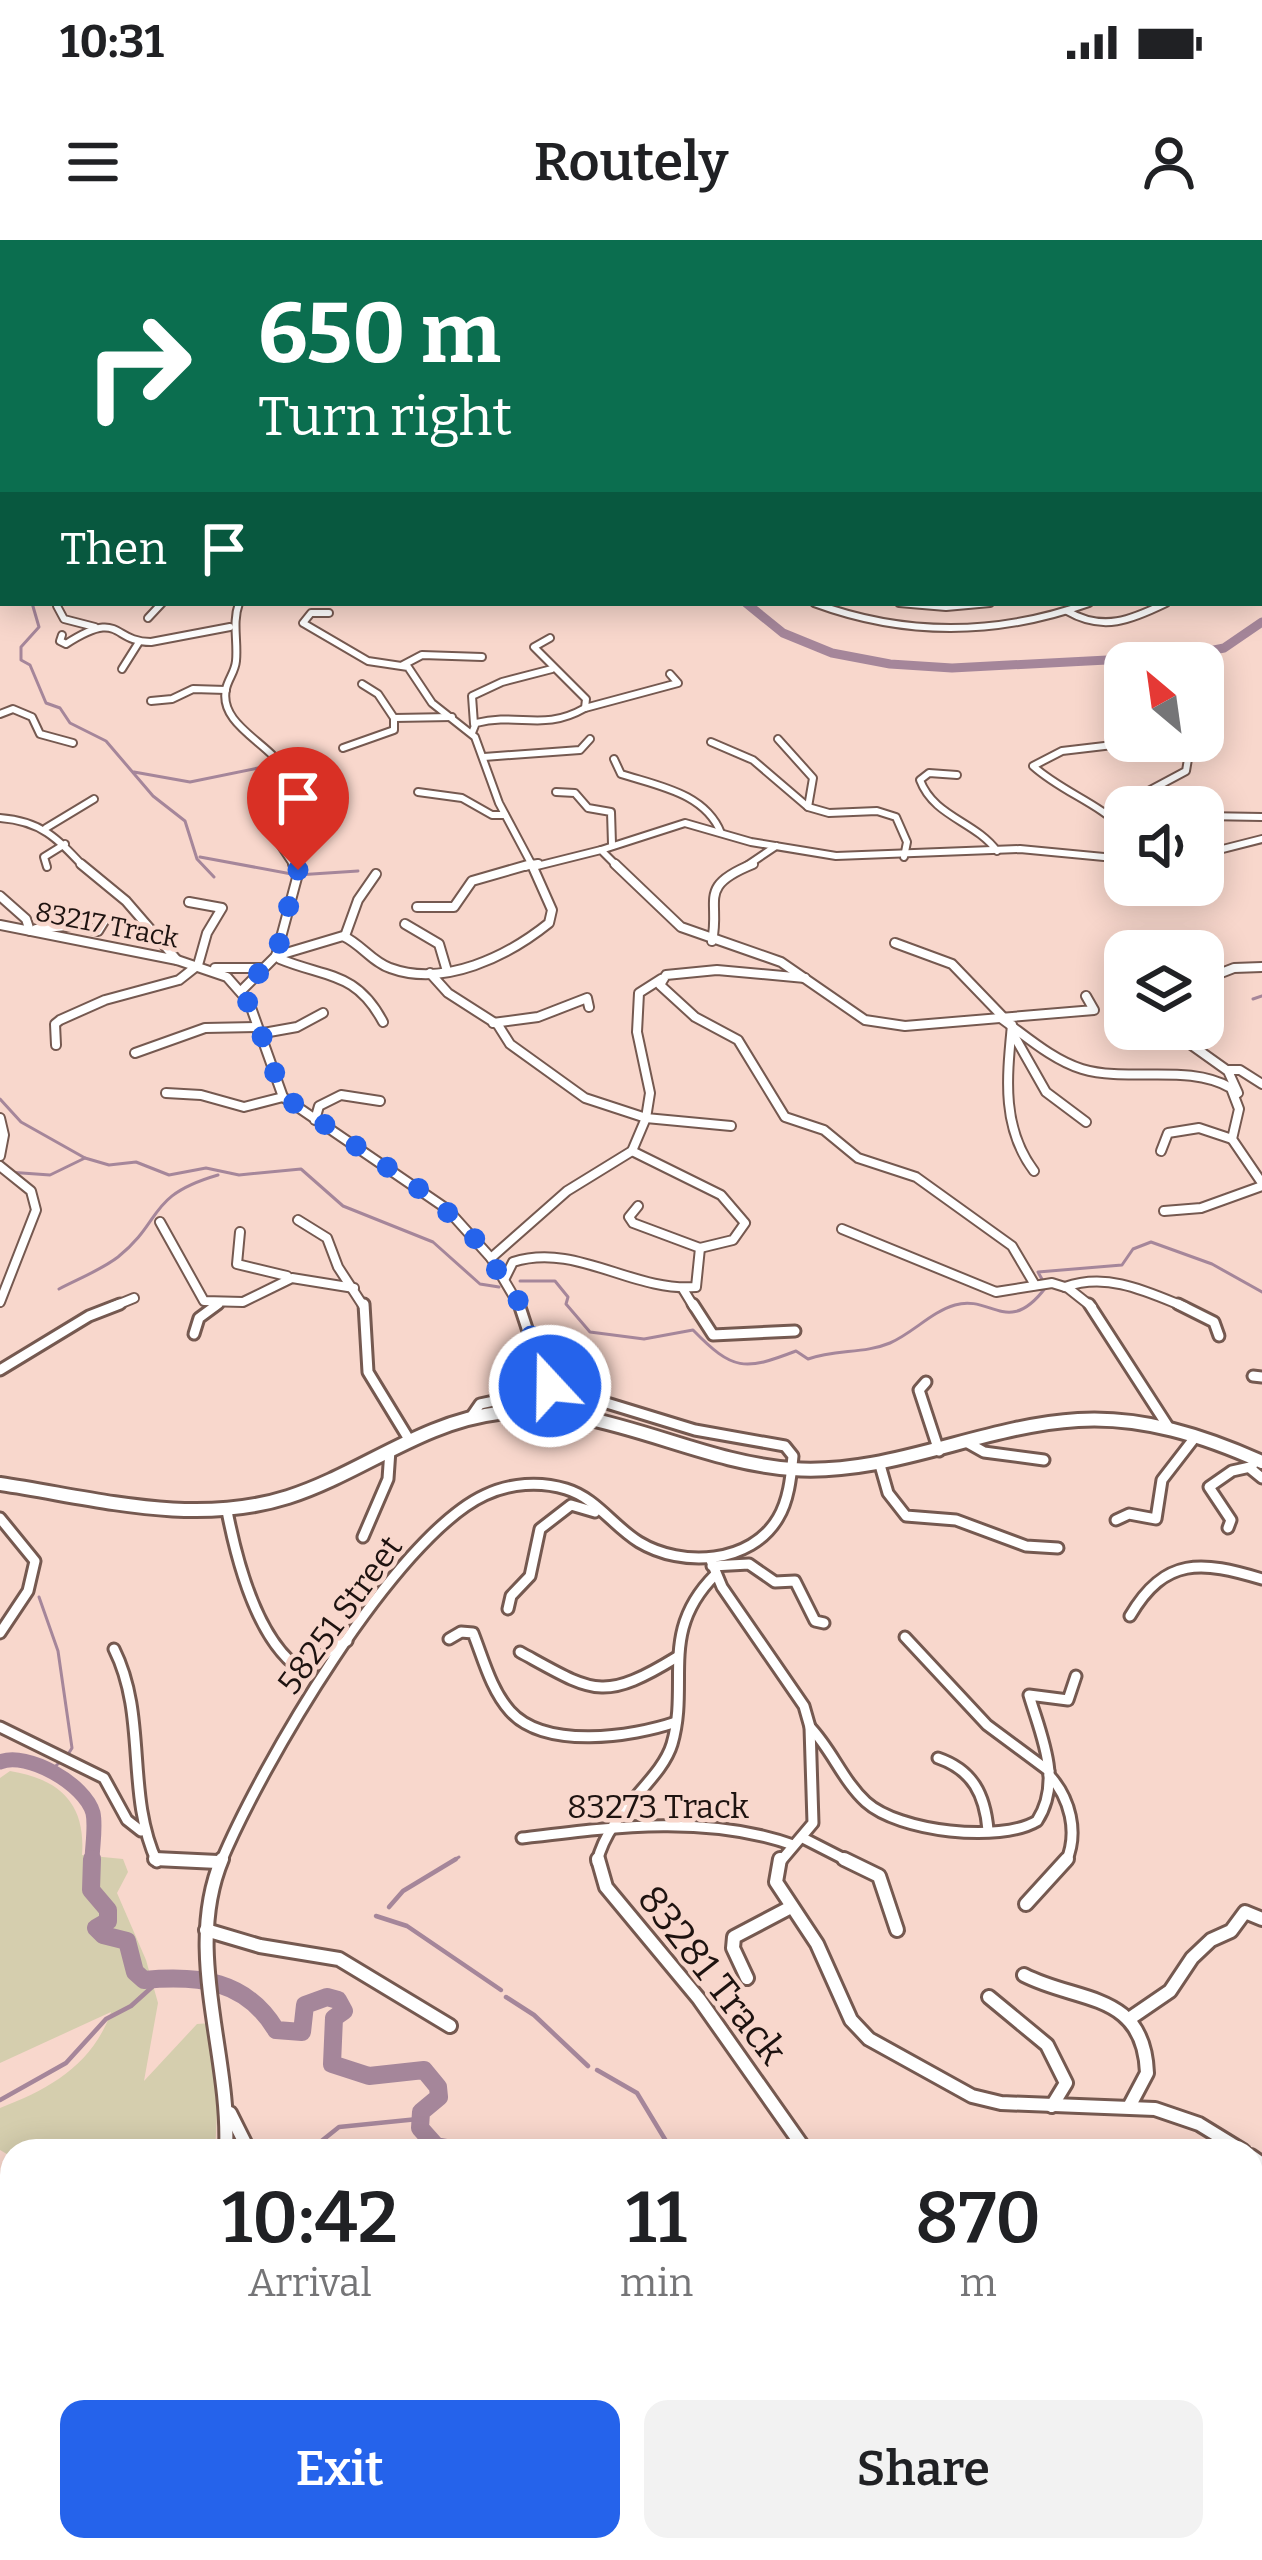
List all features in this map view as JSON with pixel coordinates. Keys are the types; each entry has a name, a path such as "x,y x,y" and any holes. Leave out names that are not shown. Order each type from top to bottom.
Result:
{"main road":[{"path":"0,1484 154,1512 227,1511 288,1497 471,1417 519,1411 565,1414 791,1469 880,1465 1065,1421 1122,1420 1198,1435 1256,1463"}],"street":[{"path":"57,606 64,619 126,628 139,642 172,641 206,628 233,630"},
{"path":"148,618 159,606"},
{"path":"227,606 236,668 226,690 236,721 286,773 272,826 278,847 295,863 298,874 275,957"},
{"path":"233,630 238,606"},
{"path":"823,606 869,621 944,629 1009,625 1081,606"},
{"path":"1067,611 1090,625 1111,627 1159,606"},
{"path":"329,613 311,613 303,623 368,661 403,665 432,704 473,729 513,716 541,729 585,708 678,683 670,674"},
{"path":"62,635 60,641 66,644 95,627"},
{"path":"550,638 534,647 586,699 585,708"},
{"path":"122,669 139,642"},
{"path":"403,665 422,655 482,657"},
{"path":"345,936 388,968 430,973 494,955 549,922 552,910 505,815 473,729 472,696 502,682 553,669"},
{"path":"343,748 394,730 394,718 362,683"},
{"path":"151,701 172,700 193,689 226,690"},
{"path":"0,714 16,710 32,717 40,734 73,742"},
{"path":"394,718 452,717"},
{"path":"484,757 583,749 590,739"},
{"path":"778,739 813,778 808,807"},
{"path":"542,742 542,752"},
{"path":"711,742 753,760 808,807 829,813 877,811 896,818 907,842 904,857"},
{"path":"1104,746 1062,751 1033,766 1054,785 1104,809"},
{"path":"614,759 624,776 659,782 676,791 715,819 721,832"},
{"path":"1171,786 1184,776 1188,762"},
{"path":"957,775 929,772 920,780 921,788 953,819 989,839 997,850"},
{"path":"418,792 462,798 492,815 505,815"},
{"path":"556,792 575,793 588,808 611,812 612,844"},
{"path":"46,828 94,800"},
{"path":"1224,816 1262,817"},
{"path":"0,818 46,828 125,901 177,960"},
{"path":"417,907 455,907 472,881 601,850 680,824 836,856 997,850 1104,858"},
{"path":"1224,849 1262,839"},
{"path":"47,867 44,857 65,844"},
{"path":"712,941 716,928 710,904 721,882 735,868 767,857 776,846"},
{"path":"601,850 681,927 771,957 850,1013 878,1023 1007,1023 1094,1010 1086,996"},
{"path":"345,936 358,898 376,874"},
{"path":"0,896 30,930 76,925 96,932 104,928 106,919"},
{"path":"56,1045 55,1024 60,1019 117,996 171,984 202,967 208,931 222,909 189,902"},
{"path":"0,922 12,908"},
{"name":"83217 Track","path":"0,922 202,967 227,977 241,991"},
{"path":"405,924 434,938 446,957 447,971"},
{"path":"345,936 275,957 241,991 283,1096 447,1209 505,1278 518,1300 542,1375 557,1390"},
{"path":"895,943 952,964 1007,1023 1054,1056 1084,1070 1216,1080 1238,1093"},
{"path":"275,957 297,968 332,972 366,997 383,1022"},
{"name":"83217 Track","path":"202,967 263,968"},
{"path":"1224,972 1262,967"},
{"path":"491,1258 567,1191 632,1151 651,1099 647,1061 637,1031 639,994 660,980 700,970 805,978"},
{"path":"430,973 448,993 494,1023 510,1044 585,1098 646,1118 731,1126"},
{"path":"660,980 678,1004 737,1040 758,1066 769,1096 784,1117 818,1127 858,1158 916,1177 1012,1246 1035,1285"},
{"path":"494,1023 538,1017 587,998 589,1006"},
{"path":"135,1053 210,1027 297,1027 323,1013"},
{"path":"1007,1023 1046,1092 1086,1122"},
{"path":"1007,1023 1009,1123 1034,1171"},
{"path":"1197,1050 1228,1070 1238,1093 1242,1112 1232,1139"},
{"path":"1228,1070 1240,1070 1262,1084"},
{"path":"166,1094 201,1095 244,1107 283,1096"},
{"path":"314,1120 318,1107 339,1096 380,1101"},
{"path":"0,1118 4,1135 0,1151"},
{"path":"1161,1151 1168,1133 1199,1127 1232,1139 1262,1185 1201,1208 1164,1211"},
{"path":"632,1151 721,1195 745,1223 729,1243 700,1248 633,1223 629,1216 638,1206"},
{"path":"0,1166 31,1191 36,1210 3,1281 0,1302"},
{"path":"298,1220 327,1238 338,1267 368,1313 368,1372 410,1441"},
{"path":"160,1222 202,1299 219,1303 249,1299 292,1278"},
{"path":"842,1229 990,1290 1015,1293 1035,1285 1064,1287 1098,1281 1131,1288 1210,1318 1219,1336"},
{"path":"240,1232 235,1257 239,1266 354,1288"},
{"path":"683,1289 699,1282 700,1248"},
{"path":"505,1278 513,1262 529,1255 591,1263 683,1289 694,1301 702,1326 713,1335 794,1331"},
{"path":"1064,1287 1105,1323 1162,1408 1169,1428"},
{"path":"0,1370 89,1316 134,1298"},
{"path":"194,1334 199,1318 219,1303"},
{"path":"926,1382 920,1390 939,1451"},
{"path":"471,1417 480,1404 557,1390 734,1440 785,1446 792,1452 785,1502 770,1529 712,1566 693,1602 676,1657 676,1722 664,1761 609,1829"},
{"path":"1117,1520 1129,1514 1156,1520 1162,1480 1198,1435"},
{"path":"968,1443 980,1452 1044,1460"},
{"path":"364,1537 388,1479 390,1450"},
{"path":"1228,1528 1231,1520 1209,1487 1232,1471 1256,1463 1262,1478"},
{"path":"880,1465 888,1493 906,1516 956,1520 1026,1546 1058,1548"},
{"name":"58251 Street","path":"227,2139 230,2113 206,1930 218,1862 245,1801 347,1642 412,1559 461,1510 488,1493 519,1485 564,1488 587,1499 655,1550 712,1566 749,1564 775,1582 794,1581 815,1621 824,1623"},
{"path":"508,1609 511,1596 530,1576 537,1533 561,1510 586,1506 620,1526"},
{"path":"227,1511 230,1541 273,1640 303,1675 333,1647 347,1642"},
{"path":"0,1518 35,1561 36,1570 34,1586 0,1634"},
{"path":"1130,1616 1148,1583 1185,1564 1262,1579"},
{"path":"712,1566 801,1698 810,1727 814,1813 798,1841 781,1855 775,1874 817,1945 851,2020 869,2039 972,2096 1052,2106 1129,2107 1183,2116 1223,2139"},
{"path":"449,1639 461,1632 473,1634 497,1695 538,1731 598,1734 676,1722"},
{"path":"905,1637 987,1725 1049,1773 1067,1805 1073,1854 1063,1871 1026,1904"},
{"path":"114,1649 129,1680 136,1716 141,1831 157,1862 218,1862"},
{"path":"520,1652 554,1674 605,1691 629,1687 676,1657"},
{"path":"810,1727 852,1788 876,1810 916,1823 1014,1832 1027,1827 1045,1804 1049,1773 1046,1741 1028,1696 1068,1700 1076,1676"},
{"path":"0,1727 95,1770 113,1789 123,1819 141,1831"},
{"path":"938,1757 959,1764 973,1778 988,1830"},
{"name":"83273 Track","path":"522,1838 609,1829 736,1828 798,1841 879,1876 897,1930"},
{"name":"83281 Track","path":"609,1829 598,1849 605,1887 699,1999 798,2139"},
{"path":"746,1978 733,1948 734,1937 791,1907"},
{"path":"1132,2017 1170,1991 1192,1958 1211,1940 1231,1931 1245,1912 1262,1919"},
{"path":"206,1930 339,1958 450,2026"},
{"path":"1024,1975 1042,1986 1114,2004 1132,2017 1148,2073 1141,2094 1129,2107"},
{"path":"989,1997 1053,2052 1065,2077 1063,2093 1052,2106"},
{"path":"230,2113 243,2139"}],"shaded area":[{"path":"10,1771 56,1788 74,1808 82,1855 123,1859 128,1872 117,1893 146,1960 158,2003 144,2081 197,2024 211,2023 218,2096 216,2139 0,2139 0,2108 68,2072 93,2046 111,2012 0,2063 0,1778"}],"waterway":[{"path":"0,447 0,452"},
{"path":"33,606 39,627 21,647 21,660 30,665 46,703 60,708 70,723 106,741 153,796 185,821 197,859 214,877"},
{"path":"750,606 783,633 832,653 890,664 952,668 1184,656 1224,648 1262,622"},
{"path":"134,772 190,782 273,765"},
{"path":"200,857 297,875 358,871"},
{"path":"1253,999 1262,996"},
{"path":"0,1099 21,1122 85,1158"},
{"path":"8,1172 50,1175 85,1158"},
{"path":"85,1158 109,1165 136,1162 169,1175 206,1168 239,1175 301,1169 343,1206 433,1242 480,1284 499,1287"},
{"path":"59,1289 118,1257 178,1191 218,1175"},
{"path":"1043,1281 1038,1272 1122,1265 1133,1249 1151,1242 1212,1264 1262,1292"},
{"path":"520,1281 555,1281 568,1297 566,1304 590,1332 644,1339 693,1330 729,1360 751,1364 796,1351 808,1359 880,1346 955,1305 1021,1310 1046,1287"},
{"path":"39,1597 58,1651 72,1748 67,1756"},
{"path":"0,1762 39,1766 79,1791 93,1813 92,1862"},
{"path":"48,1773 59,1763"},
{"path":"451,1862 459,1857"},
{"path":"92,1859 91,1890 108,1910 108,1921 96,1928 103,1935 127,1941 135,1972 144,1980 219,1984 250,2000 276,2030 302,2032 305,2005 327,1997 338,2000 344,2011 334,2018 332,2064 369,2076 424,2070 438,2087 439,2097 421,2112 420,2128 430,2139"},
{"path":"389,1907 403,1891 456,1859"},
{"path":"376,1916 407,1926 501,1990"},
{"path":"0,2100 66,2063 106,2019 131,2006 162,1978"},
{"path":"506,1997 534,2015 588,2066"},
{"path":"597,2070 637,2093 665,2139"},
{"path":"324,2139 339,2127 418,2119"}],"route":[{"path":"298,870 276,956 241,991 253,1011 277,1088 298,1109 447,1209 470,1232 518,1300 542,1375 550,1386"}]}
